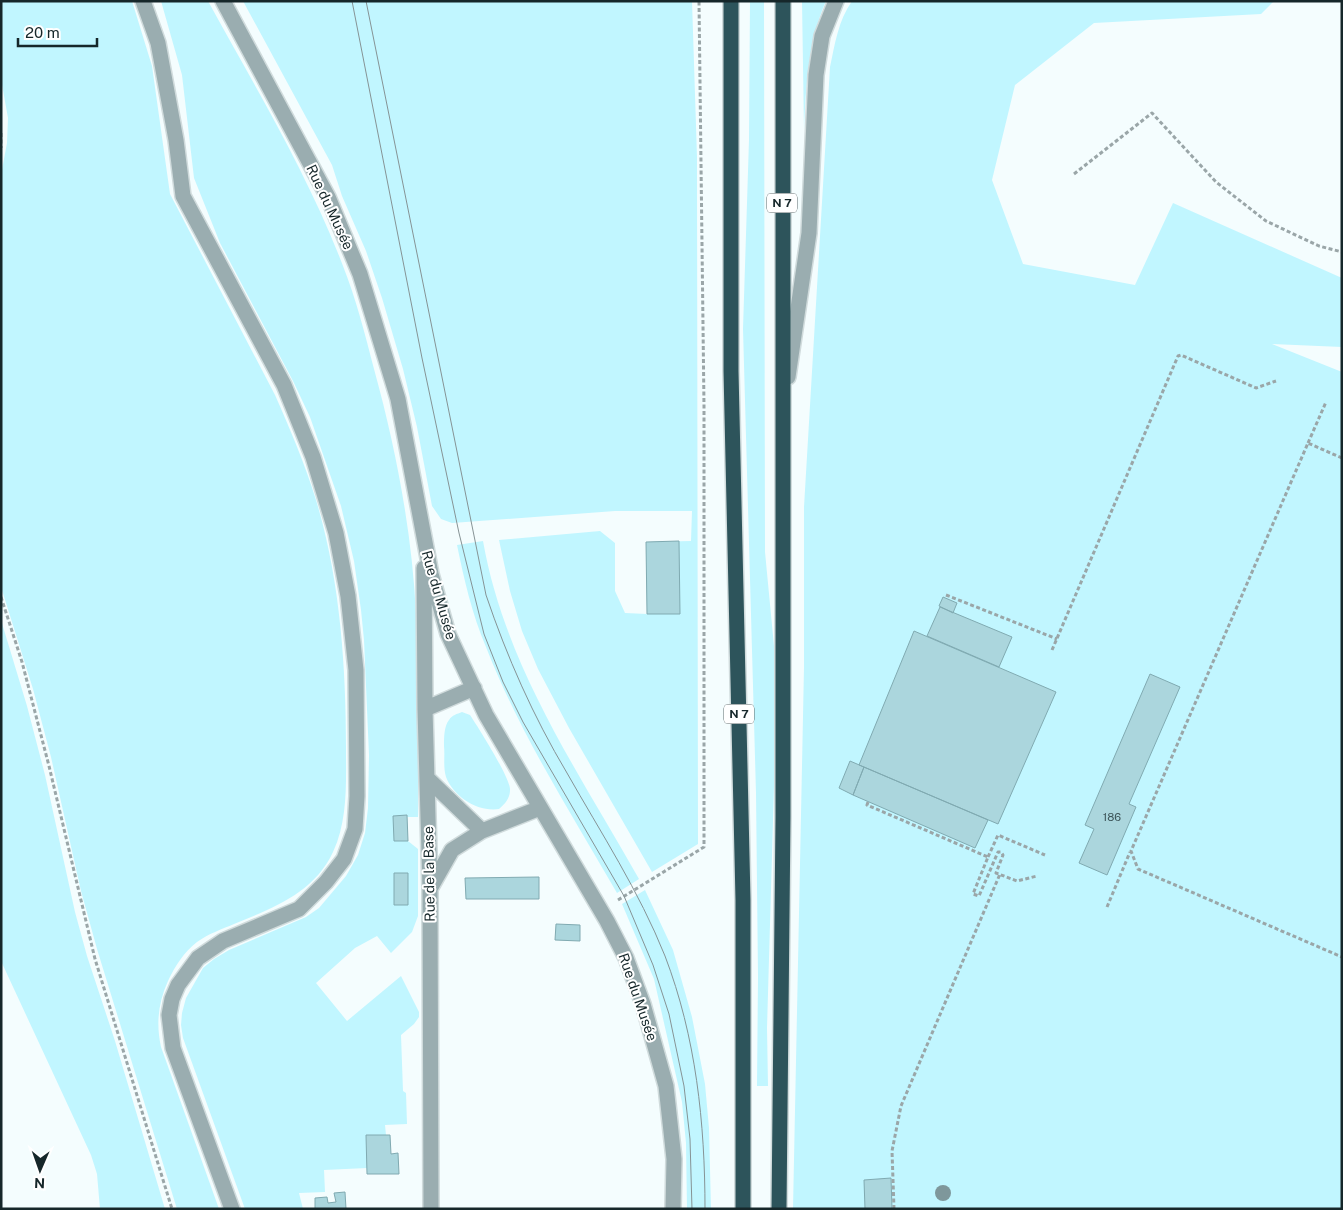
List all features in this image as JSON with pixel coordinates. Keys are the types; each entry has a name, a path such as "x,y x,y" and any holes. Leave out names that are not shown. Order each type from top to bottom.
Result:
{"highway":[{"name":"N 7","path":"731,1 732,371 743,900 743,1209"},
{"name":"N 7","path":"779,1209 783,817 783,1"}],"street":[{"path":"143,1 158,43 176,140 183,196 284,385 314,457 336,533 348,596 356,670 357,796 355,829 344,858 326,882 299,909 223,941 198,958 182,978 172,999 169,1015 173,1048 232,1209"},
{"name":"Rue du Musée","path":"223,1 328,197 360,274 398,399 414,477 430,574 448,634 486,715 607,921 626,958 643,1004 666,1086 674,1159 673,1209"},
{"path":"784,406 809,233 816,75 822,36 836,1"},
{"name":"Rue de la Base","path":"423,540 430,889 431,1209"},
{"path":"425,708 474,688"},
{"path":"427,778 482,831"},
{"path":"430,889 452,850 482,831 540,808"}],"path":[{"path":"607,921 623,912 621,907 618,908 615,902 704,847 704,406 699,1"},
{"path":"1074,174 1152,113 1216,182 1266,221 1319,246 1342,252"},
{"path":"1,133 1,148"},
{"path":"1052,650 1178,356 1181,355 1256,388 1276,381"},
{"path":"1107,907 1326,402"},
{"path":"1308,443 1342,458"},
{"path":"946,595 1057,639"},
{"path":"1,597 22,662 95,959 172,1209"},
{"path":"868,802 867,805 988,857"},
{"path":"1037,876 1017,881 996,872 1003,857 1001,852 996,854 978,896 973,894 998,835 1046,855"},
{"path":"1130,851 1138,869 1342,956"},
{"path":"894,1209 892,1151 901,1106 1000,874"}],"shaded area":[{"path":"1,1 132,1 152,66 170,194 281,408 312,487 331,561 343,654 346,717 345,801 338,840 325,866 304,889 263,912 210,934 192,946 184,955 168,981 160,1005 158,1022 161,1047 219,1209 177,1209 97,949 81,891 51,757 33,689 1,587 1,175 7,143 8,118 1,79"},
{"path":"161,1 208,1 280,131 314,198 343,266 364,330 396,460 411,552 417,639 418,817 407,817 408,841 418,849 418,916 412,932 391,953 377,936 355,948 316,983 347,1021 401,976 419,1012 419,1017 414,1024 401,1035 403,1091 406,1093 407,1124 385,1125 386,1135 366,1135 367,1168 324,1170 325,1192 299,1193 303,1209 245,1209 183,1038 182,1013 186,998 203,968 229,950 306,917 319,908 346,876 358,855 365,833 368,808 369,755 361,610 354,561 341,506 310,417 220,243 194,178 182,75"},
{"path":"243,1 692,1 697,157 698,844 652,872 569,728 538,669 522,631 510,591 499,540 600,531 615,543 615,591 625,613 647,614 646,542 691,541 692,511 615,511 452,523 441,519 432,506 417,427 403,369 366,251 342,196 332,165"},
{"path":"750,1 764,1 765,552 776,667 767,1028 768,1086 757,1086 756,793 743,329 749,140"},
{"path":"802,1 826,1 815,32 809,64 804,130"},
{"path":"852,1 1274,1 1261,14 1094,23 1015,85 992,180 1023,264 1135,285 1173,203 1342,278 1342,347 1272,344 1342,372 1342,1209 793,1209 804,667 804,507 830,67 840,25"},
{"path":"483,541 494,587 508,631 526,674 569,758 639,879 617,893 530,742 514,711 481,635 469,596 457,545"},
{"path":"1,620 27,706 45,775 75,912 87,956 115,1041 165,1209 100,1209 97,1174 91,1155 1,961"},
{"path":"462,712 470,715 474,721 509,784 509,796 499,809 483,808 467,802 460,797 446,777 444,765 445,729 452,717"},
{"path":"645,890 673,950 692,1017 705,1084 709,1128 711,1209 687,1209 686,1143 682,1102 654,979 622,904"}],"building":[{"path":"679,541 680,614 647,614 646,542"},
{"path":"943,597 957,603 953,613 939,606"},
{"path":"940,607 1012,637 999,667 927,636"},
{"path":"914,631 1056,692 998,824 859,765"},
{"path":"1150,674 1180,687 1129,804 1136,807 1107,875 1079,863 1094,829 1085,825"},
{"path":"850,761 864,767 853,795 839,788"},
{"path":"864,767 988,820 975,848 853,795"},
{"path":"407,815 408,841 394,841 393,816"},
{"path":"394,873 408,873 408,905 394,905"},
{"path":"539,877 539,899 466,899 465,878"},
{"path":"556,924 580,925 580,941 555,940"},
{"path":"366,1135 390,1135 391,1154 398,1153 399,1174 367,1174"},
{"path":"891,1178 892,1209 865,1209 864,1180"},
{"path":"345,1192 346,1209 315,1209 315,1198 327,1197 328,1203 336,1202 334,1193"}],"tram line":[{"path":"352,1 422,358 459,533 484,634 503,682 523,722 624,896 653,965 669,1014 684,1086 690,1139 692,1209"},
{"path":"366,1 486,595 512,664 532,708 555,752 632,885 665,956 684,1018 697,1081 701,1113 705,1209"}]}
